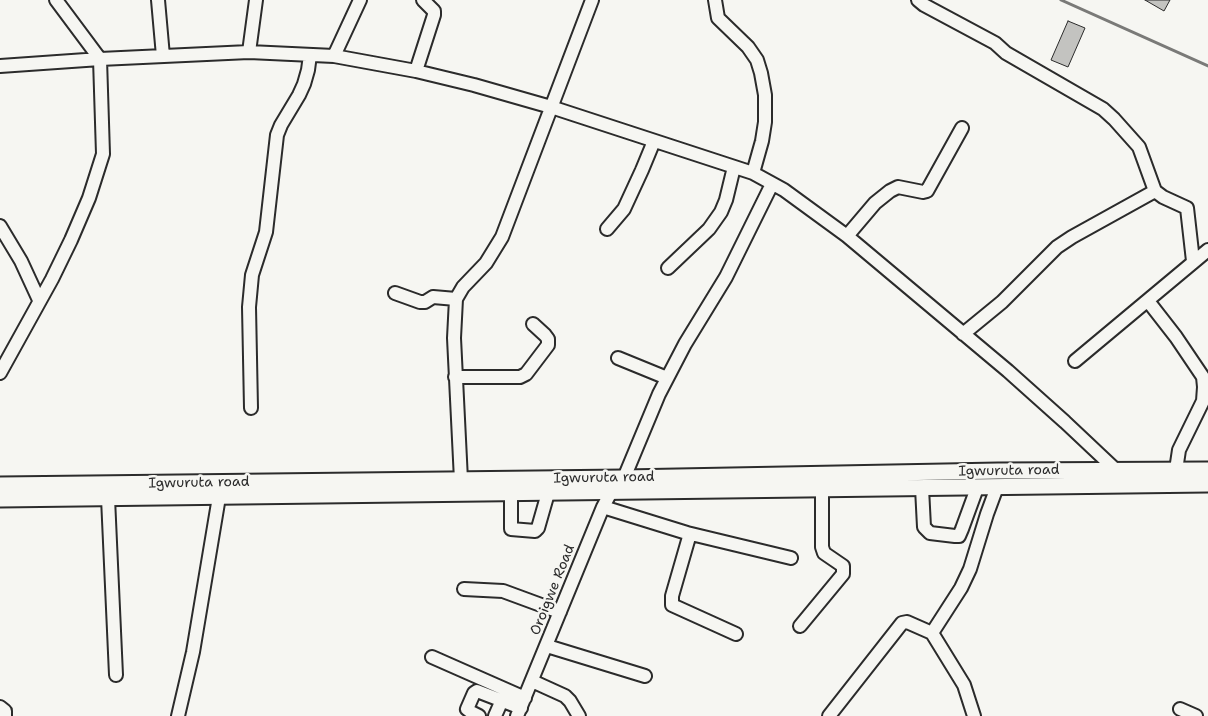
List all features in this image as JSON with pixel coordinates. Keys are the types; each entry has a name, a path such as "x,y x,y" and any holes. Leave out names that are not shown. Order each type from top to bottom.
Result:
{"main road":[{"name":"Igwuruta road","path":"0,485 624,478 988,471 1208,470"},
{"name":"Igwuruta road","path":"0,499 1208,484"}],"street":[{"path":"0,373 71,240 89,198 103,154 100,59 56,0"},
{"path":"158,0 163,56"},
{"path":"249,52 256,0"},
{"path":"334,56 360,0"},
{"path":"416,71 434,15 434,11 423,0"},
{"path":"461,480 455,377 456,298 463,287 486,263 502,237 592,0"},
{"path":"715,0 716,16 748,47 757,60 761,73 765,95 765,122 753,173"},
{"path":"918,0 995,43 1006,53 1103,108 1128,132 1139,147 1155,190 1163,197 1187,208 1193,261"},
{"path":"0,66 249,52 334,56 474,84 753,173 804,204 847,236 1065,422 1117,470"},
{"path":"251,408 249,307 252,275 266,232 277,135 280,125 304,84 310,54"},
{"path":"847,236 876,203 890,191 898,187 923,192 927,191 962,128"},
{"path":"607,229 624,209 654,141"},
{"path":"668,268 710,229 726,200 734,167"},
{"name":"Oroigwe Road","path":"521,707 603,506 611,492 624,478 667,378 685,344 726,277 772,184"},
{"path":"963,334 1002,302 1057,247 1078,233 1155,190"},
{"path":"0,226 21,261 39,300"},
{"path":"1075,361 1208,250"},
{"path":"395,293 420,302 425,302 433,297 456,298"},
{"path":"1148,301 1176,337 1203,377 1203,401 1179,450 1176,470"},
{"path":"455,377 520,377 526,374 548,346 548,339 533,324"},
{"path":"618,358 667,378"},
{"path":"932,633 961,588 970,569 997,487"},
{"path":"922,488 924,527 930,532 955,536 959,536 977,488"},
{"path":"800,626 843,574 842,566 824,552 822,547 822,489"},
{"path":"511,494 512,529 535,531 538,528 548,493"},
{"path":"178,716 193,652 219,497"},
{"path":"108,498 116,675"},
{"path":"603,506 687,533 790,558"},
{"path":"687,533 689,537 672,596 672,604 736,634"},
{"path":"464,589 503,591 560,612"},
{"path":"830,716 902,623 910,623 932,633 964,685 974,716"},
{"path":"547,646 645,676"},
{"path":"432,657 521,707"},
{"path":"532,681 564,696 570,701 579,716"},
{"path":"479,716 467,709 475,692 480,692 521,707"},
{"path":"495,716 502,700"},
{"path":"0,708 5,711 5,716"},
{"path":"1180,709 1196,716"}],"building":[{"path":"1145,0 1170,0 1164,11"},
{"path":"1068,21 1085,28 1068,67 1051,60"}],"waterway":[{"path":"1061,0 1208,66"}]}
